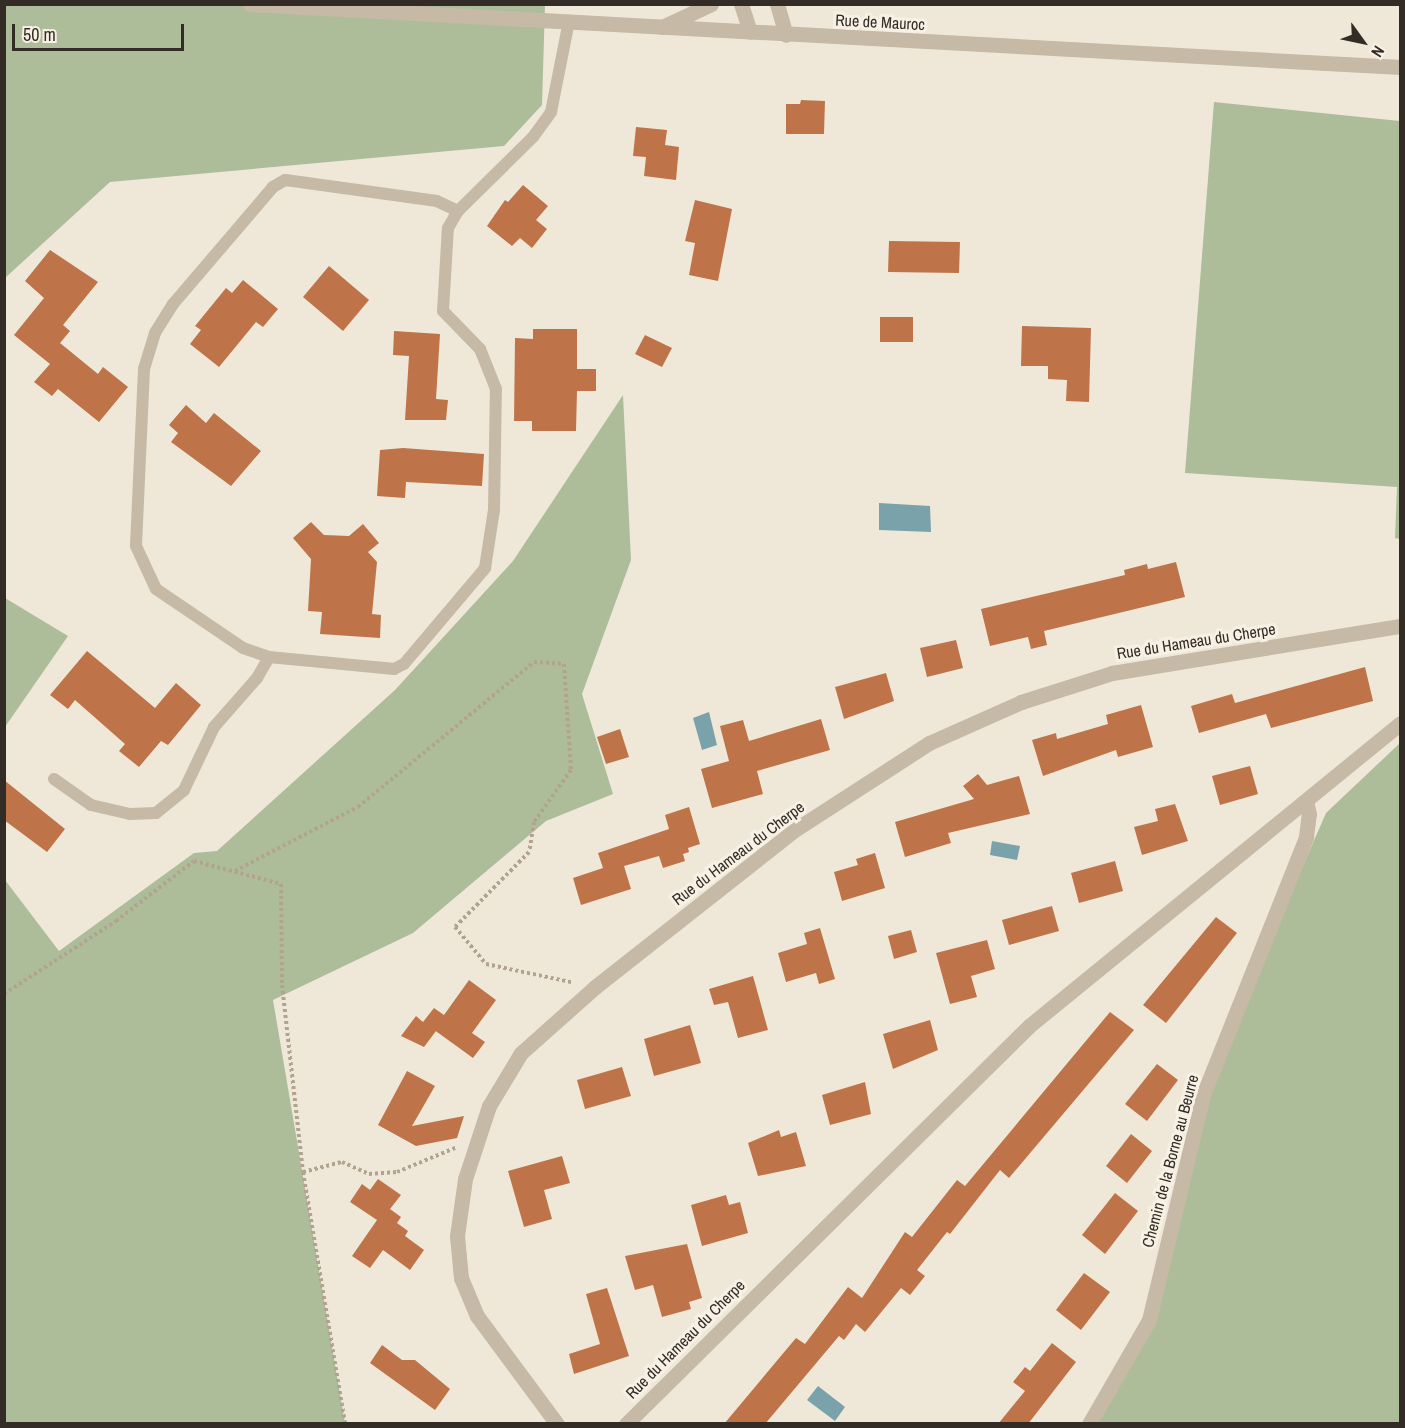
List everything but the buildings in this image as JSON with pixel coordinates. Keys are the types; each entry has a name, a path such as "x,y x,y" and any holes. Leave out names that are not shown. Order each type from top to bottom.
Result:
{"street":[{"name":"Rue de Mauroc","path":"250,4 1401,67"},
{"path":"662,27 711,4"},
{"path":"741,4 750,32"},
{"path":"777,4 786,35"},
{"name":"Rue du Hameau du Cherpe","path":"557,1424 477,1316 461,1278 458,1236 465,1179 489,1106 521,1053 595,987 793,831 930,743 1021,702 1112,673 1401,626"},
{"name":"Rue du Hameau du Cherpe","path":"626,1424 1029,1026 1401,723"},
{"name":"Chemin de la Borne au Beurre","path":"1089,1424 1149,1320 1203,1095 1306,837 1306,801"}],"lane":[{"path":"458,211 437,201 285,180 273,187 173,304 151,342 144,369 134,528 144,570 172,604 243,648 269,657 394,669 404,664 485,568 493,521 499,418 496,389 480,350 442,310 448,228 458,211 533,137 551,112 569,21"},
{"path":"54,779 91,805 130,814 156,813 184,790 214,727 257,678 269,657"}],"path":[{"path":"235,872 358,807 534,662 564,664 571,770 534,822 529,852 456,927 486,964 595,987"},
{"path":"4,994 116,921 194,861 281,884 282,985 303,1172 345,1424"},
{"path":"303,1172 342,1162 369,1174 397,1172 457,1146"}],"green space":[{"path":"5,5 545,5 542,105 504,146 110,182 5,278"},
{"path":"1214,102 1400,121 1400,539 1395,538 1397,487 1185,473"},
{"path":"623,395 631,560 582,694 613,794 546,821 413,933 273,1000 345,1423 5,1423 5,880 59,951 194,853 217,851 395,690 513,561"},
{"path":"5,598 68,636 5,727"},
{"path":"1400,743 1400,1423 1089,1424 1149,1320 1203,1095 1326,813"}],"water":[{"path":"879,503 930,506 931,532 879,530"},
{"path":"709,712 717,745 702,750 693,718"},
{"path":"992,841 1020,846 1017,860 990,855"},
{"path":"818,1386 845,1407 835,1421 807,1400"}]}
